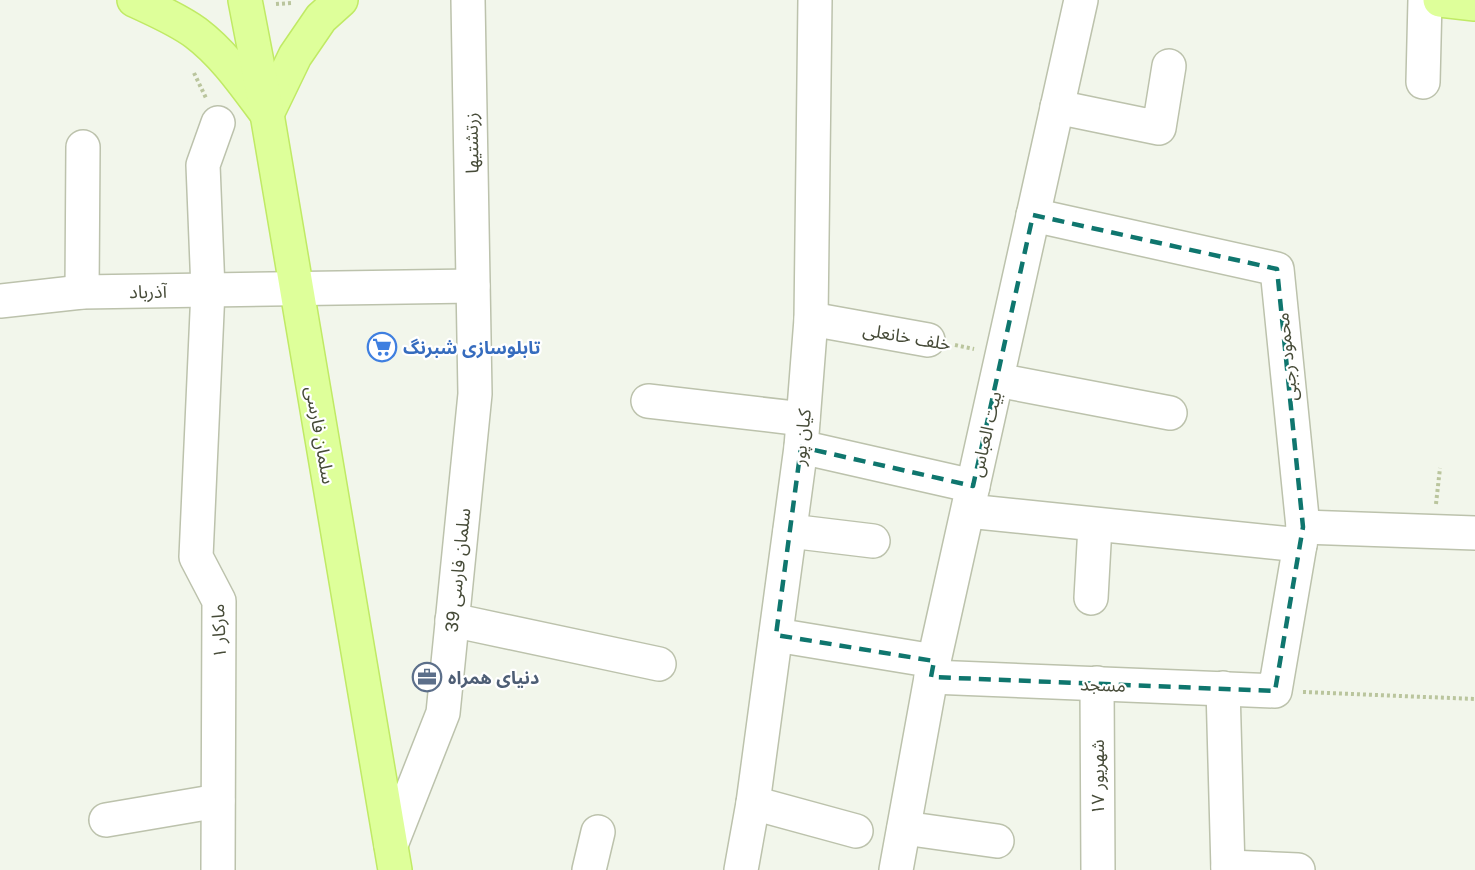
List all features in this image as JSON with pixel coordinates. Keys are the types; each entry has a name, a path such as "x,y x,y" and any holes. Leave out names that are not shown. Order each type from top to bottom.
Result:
{"main road":[{"path":"134,0 164,14 195,33 218,52 267,114 295,56 321,18 341,0"},
{"name":"سلمان فارسی","path":"245,0 267,114 393,857"},
{"path":"1440,0 1475,4"}],"street":[{"name":"زرتشتیها","path":"468,0 473,286"},
{"name":"کیان پور","path":"741,870 753,803 802,433 811,319 815,0"},
{"name":"بیت العباس","path":"896,870 932,669 1081,0"},
{"path":"1423,81 1425,0"},
{"path":"1057,107 1159,128 1169,66"},
{"name":"مارکار ۱","path":"218,123 203,165 208,290 196,557 219,601 218,870"},
{"path":"82,292 83,147"},
{"name":"محمود رجبی","path":"1033,215 1277,269 1301,536 1275,691"},
{"name":"آذرباد","path":"0,301 82,292 473,286"},
{"name":"سلمان فارسی 39","path":"393,857 443,713 475,394 473,286"},
{"name":"خلف خانعلی","path":"811,319 928,340"},
{"path":"999,367 1170,413"},
{"path":"648,401 802,433 970,499 1095,526 1301,536 1475,533"},
{"path":"1091,598 1095,526"},
{"path":"790,531 873,541"},
{"path":"452,620 659,664"},
{"name":"مسجد","path":"776,635 932,669 1097,683 1275,691"},
{"name":"۱۷ شهریور","path":"1097,683 1098,870"},
{"path":"1223,688 1228,868 1298,870"},
{"path":"106,820 218,801"},
{"path":"753,803 856,831"},
{"path":"904,828 997,841"},
{"path":"589,870 598,832"}],"path":[{"name":"خلف خانعلی","path":"928,340 999,367"},
{"path":"1275,691 1475,699"}],"highlighted area":[{"path":"1033,215 1277,269 1303,527 1275,691 931,677 934,661 776,635 801,447 973,486"}],"place":[{"name":"تابلوسازی شبرنگ","path":"382,347"},
{"name":"دنیای همراه","path":"427,677"}]}
